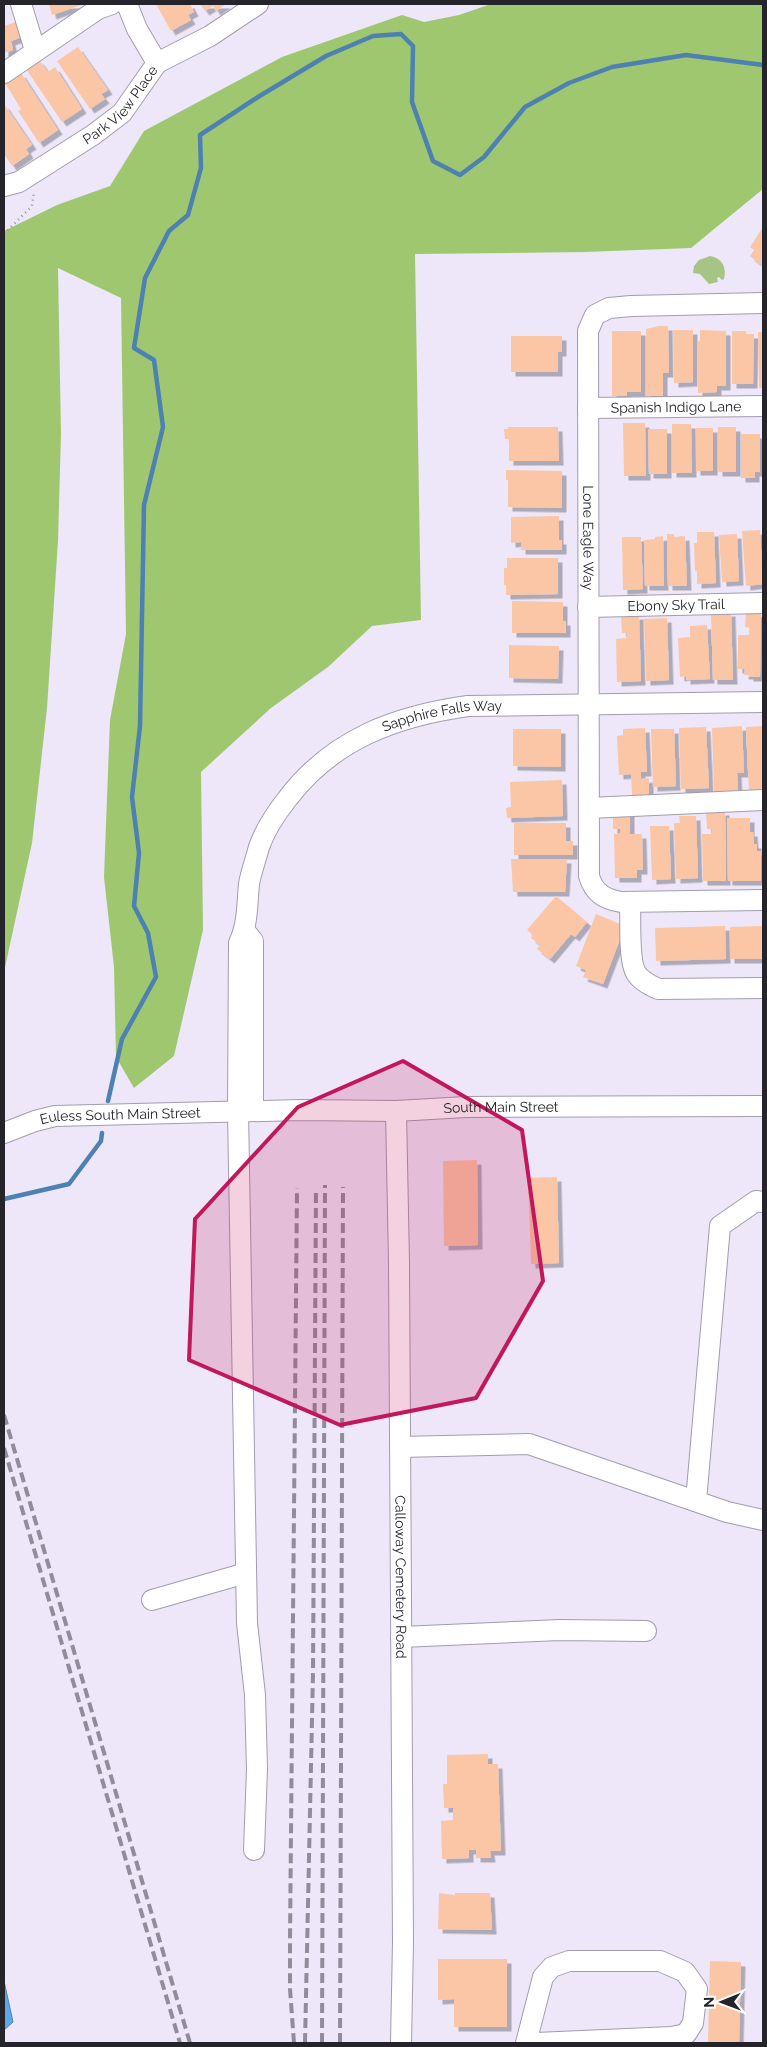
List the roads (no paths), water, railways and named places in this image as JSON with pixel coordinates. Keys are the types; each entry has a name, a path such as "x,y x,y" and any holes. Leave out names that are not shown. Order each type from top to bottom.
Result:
{"street":[{"path":"21,4 35,50"},
{"path":"4,73 35,50 98,9 112,4"},
{"path":"127,4 137,29 157,63"},
{"name":"Park View Place","path":"4,186 20,182 93,135 122,113 157,63 210,36 258,4"},
{"name":"Lone Eagle Way","path":"763,303 609,308 595,315 588,331 589,876 592,886 599,894 609,900 630,902 763,900"},
{"name":"Spanish Indigo Lane","path":"588,408 763,406"},
{"name":"Ebony Sky Trail","path":"588,607 763,603"},
{"name":"Sapphire Falls Way","path":"254,1850 256,1723 255,1695 247,1623 246,1573 245,1111 253,941 245,931 250,881 260,844 276,814 298,785 325,760 356,739 391,723 429,712 468,706 763,702"},
{"path":"589,808 763,800"},
{"path":"630,902 631,947 635,972 645,983 658,989 763,988"},
{"name":"South Main Street","path":"245,1111 396,1111 466,1107 763,1106"},
{"name":"Euless South Main Street","path":"4,1133 35,1121 55,1116 245,1111"},
{"name":"Calloway Cemetery Road","path":"396,1111 403,1942 401,2043"},
{"path":"696,1501 720,1226 756,1201 763,1202"},
{"path":"400,1447 529,1444 727,1512 763,1520"},
{"path":"152,1600 246,1573"},
{"path":"401,1637 560,1630 646,1631"},
{"path":"526,2043 543,1977 552,1967 569,1961 660,1961 684,1972 696,1989 693,2022 686,2034 672,2037 536,2043"}],"water":[{"path":"4,1981 13,2022 4,2030"}],"waterway":[{"path":"108,1101 122,1039 156,977 148,933 134,906 139,853 132,797 140,726 144,505 163,427 154,360 134,348 145,278 169,231 188,215 201,168 200,135 326,56 373,36 401,34 413,46 412,102 433,161 460,175 484,157 525,107 569,83 612,67 686,55 763,65"},
{"path":"4,1199 69,1184 101,1141 102,1133"}],"railway":[{"path":"322,2043 325,1185"},
{"path":"340,2043 343,1187"},
{"path":"294,2043 290,1989 290,1940 297,1188"},
{"path":"305,2043 313,1673 316,1188"},
{"path":"4,1415 190,2043"},
{"path":"4,1448 180,2043"}]}
